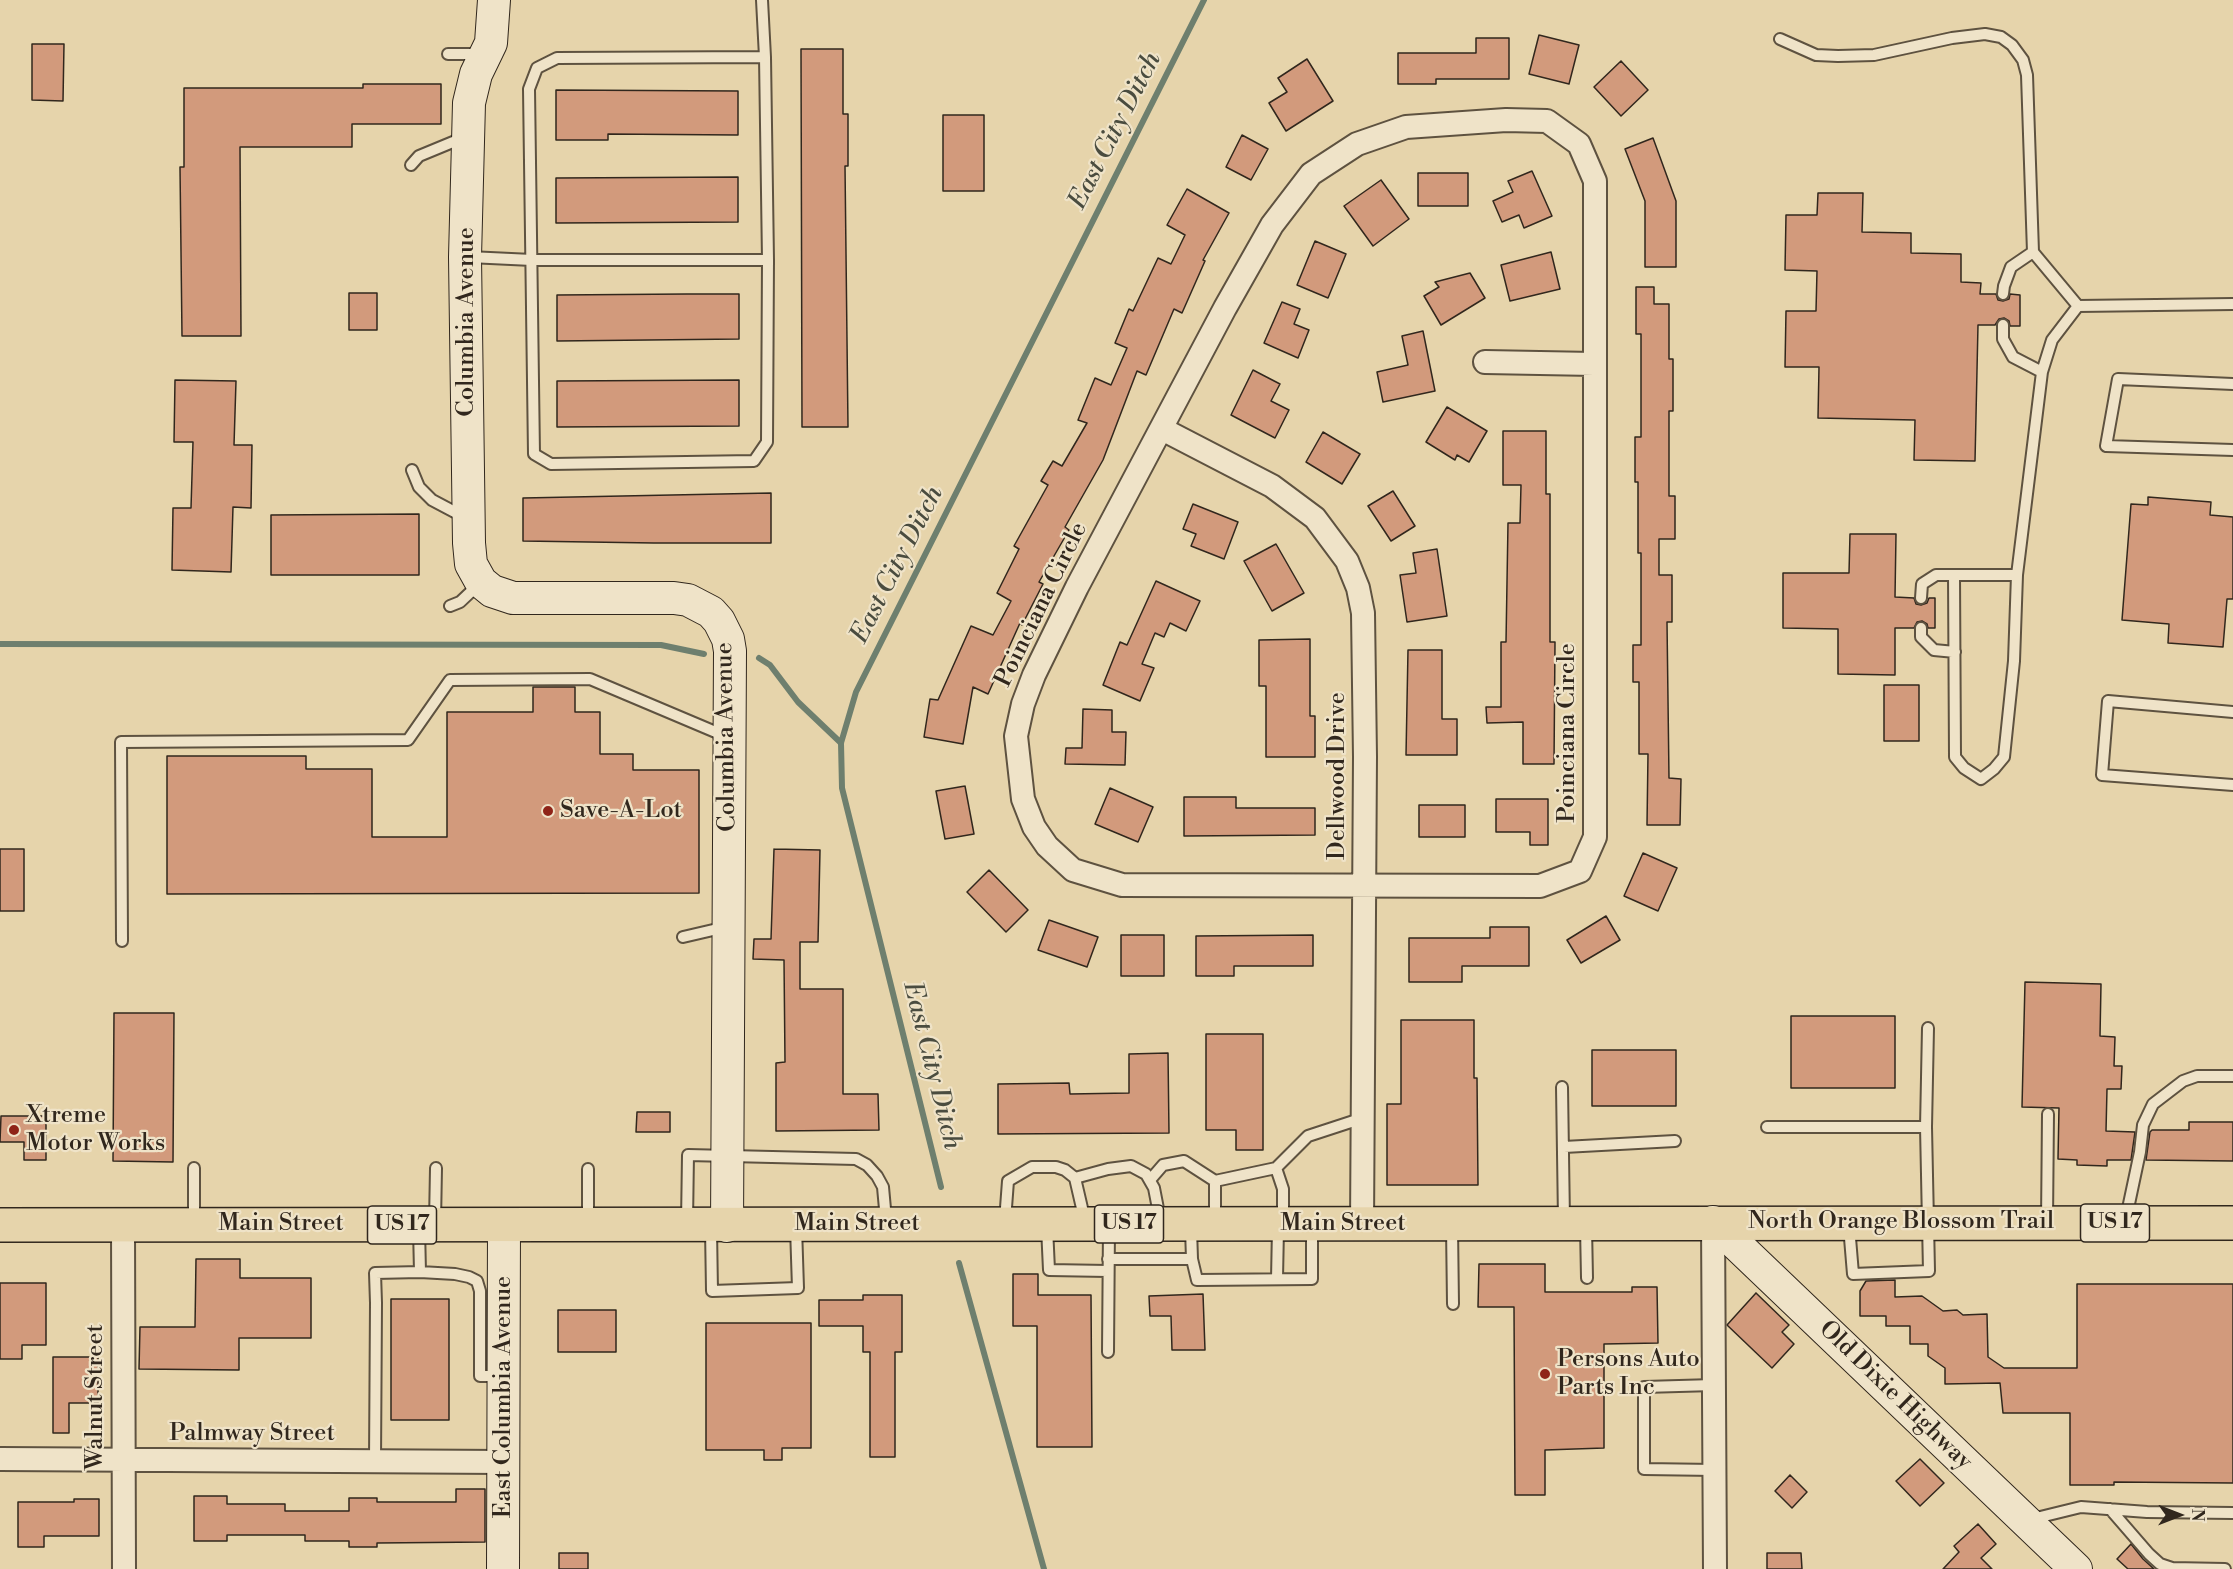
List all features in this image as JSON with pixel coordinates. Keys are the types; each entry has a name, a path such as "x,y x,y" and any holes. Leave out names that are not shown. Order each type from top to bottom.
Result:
{"main road":[{"name":"North Orange Blossom Trail","path":"1713,1222 2233,1223"},
{"name":"Main Street","path":"0,1225 1362,1225 1713,1222"}],"street":[{"name":"Columbia Avenue","path":"494,0 494,28 491,43 471,86 468,136 465,257 471,564 481,582 492,591 513,598 674,598 688,600 711,612 719,621 728,639 730,738 727,1156 708,1226"},
{"name":"Poinciana Circle","path":"1506,120 1547,121 1579,144 1595,182 1594,364 1595,837 1580,871 1540,886 1122,885 1073,870 1047,846 1034,827 1023,799 1018,766 1016,736 1023,704 1034,675 1077,587 1272,225 1311,174 1357,144 1406,127 1506,120"},
{"path":"1485,362 1594,364"},
{"name":"Dellwood Drive","path":"1162,429 1272,486 1315,518 1347,561 1358,588 1363,613 1365,885 1362,1225"},
{"path":"1713,1222 1715,1569"},
{"name":"Old Dixie Highway","path":"1713,1222 2076,1569"},
{"name":"Walnut Street","path":"123,1225 124,1569"},
{"name":"East Columbia Avenue","path":"503,1569 504,1376 492,1295 504,1226"},
{"name":"Palmway Street","path":"0,1459 504,1462"}],"lane":[{"path":"762,0 765,57 768,260 767,442 754,461 551,464 534,454 529,89 537,68 557,58 765,57"},
{"path":"1780,39 1816,55 1838,56 1874,55 1953,38 1985,34 2001,37 2012,45 2023,60 2027,75 2033,252 2078,306"},
{"path":"448,54 486,54"},
{"path":"411,165 419,156 468,136"},
{"path":"2003,294 2011,267 2033,252"},
{"path":"465,257 532,260 768,260"},
{"path":"2078,306 2233,304"},
{"path":"1954,575 1954,757 1964,768 1981,778 1994,769 2004,757 2014,661 2017,575 2042,372 2052,340 2078,306"},
{"path":"2002,326 2002,339 2013,357 2042,372"},
{"path":"2233,384 2118,379 2106,446 2233,450"},
{"path":"412,470 419,487 432,500 469,519"},
{"path":"1921,598 1922,584 1936,575 2017,575"},
{"path":"450,606 460,602 481,582"},
{"path":"1921,628 1921,637 1934,650 1954,652"},
{"path":"122,940 121,742 408,740 450,680 590,679 730,738"},
{"path":"2233,712 2108,701 2102,775 2233,785"},
{"path":"683,937 729,926"},
{"path":"1848,1223 1853,1274 1929,1271 1926,1127 1928,1028"},
{"path":"2125,1223 2140,1152 2143,1125 2153,1104 2183,1081 2197,1076 2233,1076"},
{"path":"1562,1087 1564,1147 1562,1188 1575,1224 1587,1278"},
{"path":"2047,1223 2048,1114"},
{"path":"1150,1180 1163,1165 1184,1161 1215,1181 1276,1168 1308,1136 1363,1118"},
{"path":"1767,1127 1926,1127"},
{"path":"1564,1147 1675,1141"},
{"path":"727,1156 856,1160 867,1165 883,1187 886,1224"},
{"path":"1075,1178 1108,1169 1131,1166 1146,1174 1154,1188 1189,1224"},
{"path":"1004,1224 1008,1181 1032,1167 1056,1167 1065,1170 1075,1178 1097,1224 1108,1258 1108,1352"},
{"path":"194,1168 194,1224"},
{"path":"420,1272 436,1168"},
{"path":"1215,1181 1189,1224 1192,1259 1197,1280 1312,1279 1291,1224 1276,1168"},
{"path":"588,1169 588,1226"},
{"path":"1047,1224 1049,1270 1108,1270"},
{"path":"1277,1279 1291,1224"},
{"path":"1452,1224 1453,1304"},
{"path":"708,1226 712,1291 798,1288 796,1225"},
{"path":"1108,1258 1192,1259"},
{"path":"375,1461 375,1273 420,1272 469,1276 492,1295"},
{"path":"1714,1385 1644,1387 1644,1469 1715,1470"},
{"path":"2026,1521 2081,1507 2233,1514"},
{"path":"2110,1509 2160,1564 2172,1568 2233,1568"}],"building":[{"path":"1539,35 1579,45 1569,84 1529,74"},
{"path":"1476,38 1509,38 1509,79 1436,79 1436,84 1398,84 1398,53 1476,53"},
{"path":"32,44 64,44 63,101 32,100"},
{"path":"801,49 843,49 843,114 848,114 848,166 845,166 848,427 802,427"},
{"path":"1307,59 1333,101 1286,131 1269,103 1287,92 1278,78"},
{"path":"1621,61 1648,90 1621,116 1594,87"},
{"path":"363,84 441,84 441,124 352,124 352,147 240,147 241,336 182,336 180,167 184,167 184,88 363,88"},
{"path":"556,90 738,91 738,135 608,134 608,140 556,140"},
{"path":"943,115 984,115 984,191 943,191"},
{"path":"1242,135 1268,149 1251,180 1226,167"},
{"path":"1653,138 1676,201 1676,267 1645,267 1645,201 1625,149"},
{"path":"1532,171 1552,216 1524,228 1519,215 1502,222 1493,201 1513,192 1508,181"},
{"path":"1418,173 1468,173 1468,206 1418,206"},
{"path":"738,177 738,222 556,223 556,178"},
{"path":"1381,180 1409,219 1373,246 1344,206"},
{"path":"1187,189 1229,213 1203,260 1205,261 1182,313 1174,309 1146,375 1137,371 1103,460 1065,527 1069,530 1039,582 1043,584 1022,625 1020,623 988,694 973,687 963,744 924,737 930,699 938,700 971,626 993,635 1011,601 997,593 1019,549 1014,546 1048,485 1041,481 1053,461 1062,466 1087,423 1078,420 1095,378 1111,385 1127,348 1115,343 1129,309 1133,311 1158,258 1171,264 1185,235 1167,225"},
{"path":"1818,193 1863,193 1862,232 1911,233 1911,253 1961,254 1961,282 1981,283 1980,294 1996,294 1998,300 2003,301 2009,299 2010,294 2020,295 2020,326 2010,326 2009,321 2004,318 1999,319 1995,325 1978,325 1975,461 1914,460 1915,420 1818,418 1819,367 1785,367 1786,311 1816,311 1817,271 1785,270 1786,215 1817,215"},
{"path":"1315,241 1346,254 1328,298 1297,285"},
{"path":"1551,252 1560,289 1510,301 1501,265"},
{"path":"1470,273 1485,298 1441,325 1424,296 1439,287 1435,282"},
{"path":"1636,287 1654,287 1654,304 1669,304 1669,359 1673,359 1673,411 1669,411 1669,496 1675,496 1675,539 1659,539 1659,575 1672,575 1672,622 1667,622 1669,778 1681,779 1680,825 1647,825 1648,754 1639,754 1639,682 1633,682 1633,645 1641,645 1641,553 1638,553 1638,482 1635,482 1635,437 1641,437 1641,334 1636,334"},
{"path":"349,293 377,293 377,330 349,330"},
{"path":"739,294 739,339 557,341 557,295"},
{"path":"1282,302 1300,309 1294,324 1309,330 1298,358 1264,343"},
{"path":"1423,331 1435,391 1383,402 1377,372 1408,365 1402,336"},
{"path":"1253,370 1280,384 1271,401 1289,410 1275,438 1231,415"},
{"path":"175,380 236,381 234,445 252,445 251,508 233,507 231,572 172,570 173,508 191,508 193,442 174,442"},
{"path":"739,380 739,426 557,427 557,381"},
{"path":"1447,407 1487,431 1469,462 1457,455 1455,460 1426,442"},
{"path":"1503,431 1546,431 1546,494 1550,494 1550,642 1555,642 1554,764 1523,764 1523,722 1487,723 1486,707 1501,707 1501,642 1506,642 1508,523 1520,523 1521,485 1503,485"},
{"path":"1323,432 1360,454 1342,484 1306,462"},
{"path":"1393,491 1415,526 1391,541 1368,506"},
{"path":"771,493 771,543 523,541 523,498"},
{"path":"2148,497 2211,502 2210,515 2233,517 2233,599 2227,599 2223,647 2168,643 2169,624 2122,620 2131,504 2148,505"},
{"path":"1193,504 1238,522 1224,559 1191,546 1196,534 1183,529"},
{"path":"419,514 419,575 271,575 271,515"},
{"path":"1850,534 1896,534 1895,597 1914,598 1916,604 1921,605 1927,603 1929,598 1935,598 1935,628 1928,628 1927,624 1922,621 1917,622 1914,628 1895,628 1895,675 1838,674 1838,629 1783,628 1783,573 1849,573"},
{"path":"1276,544 1304,593 1272,611 1244,561"},
{"path":"1437,549 1447,616 1407,622 1400,575 1416,573 1413,553"},
{"path":"1156,581 1200,601 1186,631 1170,623 1164,637 1155,633 1142,664 1154,668 1140,701 1103,685 1120,642 1127,645"},
{"path":"1310,639 1310,716 1315,716 1315,757 1266,757 1266,686 1259,686 1259,640"},
{"path":"1408,650 1442,650 1442,719 1457,719 1457,755 1406,755"},
{"path":"1884,685 1919,685 1919,741 1884,741"},
{"path":"533,687 575,687 575,712 600,712 600,754 633,754 633,770 699,770 699,893 167,894 167,756 306,756 306,769 372,769 372,837 447,837 447,712 533,712"},
{"path":"1083,709 1112,710 1112,732 1126,732 1125,765 1065,764 1066,748 1082,748"},
{"path":"965,786 974,834 945,839 936,791"},
{"path":"1110,788 1153,807 1138,842 1095,824"},
{"path":"1184,797 1236,797 1236,808 1315,808 1315,835 1184,836"},
{"path":"1496,799 1548,799 1548,845 1530,845 1530,832 1496,832"},
{"path":"1419,805 1465,805 1465,837 1419,837"},
{"path":"0,849 24,849 24,911 0,911"},
{"path":"774,849 820,850 818,942 800,942 800,989 843,989 843,1094 878,1094 879,1130 776,1131 776,1063 785,1062 784,960 753,959 754,939 771,939"},
{"path":"1643,853 1677,868 1658,911 1624,896"},
{"path":"989,870 1028,910 1006,932 967,892"},
{"path":"1606,916 1620,940 1581,963 1567,940"},
{"path":"1049,920 1098,937 1087,967 1038,950"},
{"path":"1490,927 1529,927 1529,966 1462,966 1462,982 1409,982 1409,938 1490,938"},
{"path":"1121,935 1164,935 1164,976 1121,976"},
{"path":"1313,935 1313,966 1234,966 1234,976 1196,976 1196,936"},
{"path":"2025,982 2101,984 2100,1036 2115,1037 2114,1066 2122,1066 2121,1089 2107,1089 2106,1131 2135,1132 2131,1160 2107,1160 2107,1166 2077,1165 2077,1160 2058,1159 2059,1108 2022,1107"},
{"path":"114,1013 174,1013 173,1162 113,1161"},
{"path":"1791,1016 1895,1016 1895,1088 1791,1088"},
{"path":"1401,1020 1474,1020 1478,1185 1387,1185 1387,1104 1401,1104"},
{"path":"1206,1034 1263,1034 1263,1150 1236,1150 1236,1130 1206,1130"},
{"path":"1592,1050 1676,1050 1676,1106 1592,1106"},
{"path":"1168,1053 1169,1133 998,1134 998,1084 1069,1083 1070,1094 1129,1093 1129,1054"},
{"path":"637,1112 670,1112 670,1132 636,1132"},
{"path":"1,1116 46,1116 46,1160 24,1160 24,1142 0,1142"},
{"path":"2189,1122 2233,1122 2233,1161 2146,1160 2152,1130 2189,1130"},
{"path":"196,1259 240,1259 240,1278 311,1278 311,1338 239,1338 239,1370 139,1369 140,1327 195,1327"},
{"path":"1479,1264 1545,1264 1545,1292 1632,1292 1632,1287 1657,1287 1658,1343 1604,1344 1604,1448 1545,1450 1545,1495 1515,1495 1514,1307 1478,1307"},
{"path":"1013,1274 1038,1274 1038,1295 1091,1295 1092,1447 1037,1447 1037,1326 1013,1326"},
{"path":"1895,1280 1895,1297 1922,1296 1943,1311 1957,1310 1963,1315 1987,1314 1988,1357 2004,1368 2077,1368 2077,1284 2233,1284 2233,1483 2114,1482 2114,1485 2070,1485 2070,1413 2003,1413 2000,1383 1945,1384 1945,1368 1928,1356 1928,1344 1910,1344 1910,1326 1886,1326 1886,1316 1860,1316 1860,1291 1866,1281"},
{"path":"0,1283 46,1283 46,1345 22,1345 22,1359 0,1359"},
{"path":"1756,1293 1789,1325 1782,1332 1794,1344 1772,1368 1727,1325"},
{"path":"1203,1294 1205,1350 1172,1350 1171,1316 1150,1316 1149,1296"},
{"path":"863,1295 902,1295 902,1352 895,1352 895,1457 870,1457 870,1352 863,1352 863,1326 819,1326 819,1300 863,1300"},
{"path":"391,1299 449,1299 449,1420 391,1420"},
{"path":"558,1310 616,1310 616,1352 558,1352"},
{"path":"706,1323 811,1323 811,1448 782,1448 782,1460 764,1460 764,1450 706,1450"},
{"path":"53,1357 98,1357 98,1403 69,1403 69,1433 53,1433"},
{"path":"1920,1459 1944,1483 1920,1506 1896,1481"},
{"path":"1790,1475 1807,1492 1792,1508 1775,1491"},
{"path":"456,1489 485,1489 485,1542 377,1543 377,1547 349,1547 349,1541 305,1541 305,1535 227,1535 227,1541 194,1541 194,1496 227,1496 227,1504 285,1504 285,1511 349,1511 349,1498 377,1498 377,1502 456,1502"},
{"path":"74,1499 99,1499 99,1536 44,1536 44,1547 18,1547 18,1502 74,1502"},
{"path":"1978,1524 1996,1544 1981,1558 1992,1569 1943,1569 1959,1552 1954,1546"},
{"path":"2131,1544 2154,1569 2128,1569 2117,1559"},
{"path":"559,1553 588,1553 588,1569 559,1569"},
{"path":"1767,1553 1801,1553 1802,1569 1767,1569"}],"waterway":[{"name":"East City Ditch","path":"941,1187 842,788 841,743 856,692 1204,0"},
{"path":"0,644 661,645 704,654"},
{"path":"759,658 770,665 798,702 841,743"},
{"name":"East City Ditch","path":"959,1263 1044,1569"}],"place":[{"name":"Save-A-Lot","path":"548,811"},
{"name":"Xtreme Motor Works","path":"14,1130"},
{"name":"Persons Auto Parts Inc","path":"1545,1374"}]}
